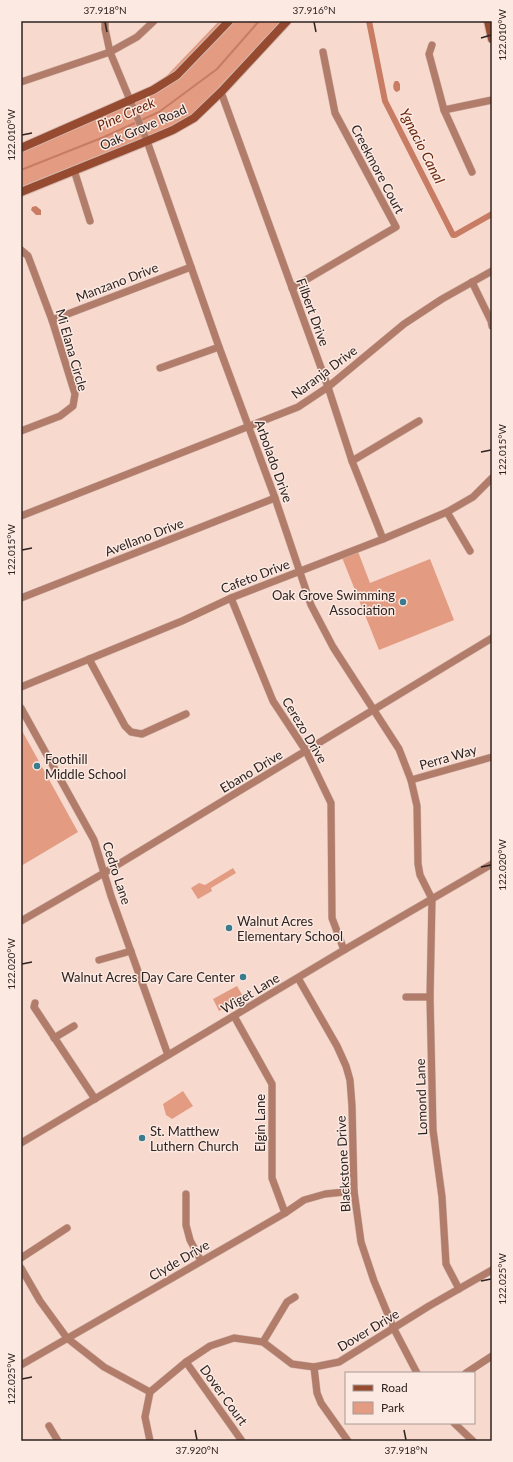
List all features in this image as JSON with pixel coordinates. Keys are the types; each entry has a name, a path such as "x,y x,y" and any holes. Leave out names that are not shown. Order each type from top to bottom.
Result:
{"street":[{"name":"Arbolado Drive","path":"105,21 105,29 110,52 146,138 219,347 275,498 311,605 333,647 399,749 411,780 417,806 418,864 420,875 432,900"},
{"path":"21,82 110,52 137,37 154,21"},
{"path":"21,148 154,90 177,75 229,21"},
{"name":"Oak Grove Road","path":"21,192 146,138 173,130 194,118 221,92 287,21"},
{"path":"488,21 492,39"},
{"path":"432,45 429,54 444,110 466,162 472,172"},
{"name":"Creekmore Court","path":"292,288 396,228 335,113 323,52"},
{"name":"Filbert Drive","path":"221,92 328,387 352,461 383,539"},
{"path":"444,110 492,100"},
{"path":"74,170 90,221"},
{"name":"Mi Elana Circle","path":"21,250 28,256 52,320 75,394 73,406 60,416 21,431"},
{"name":"Manzano Drive","path":"52,320 191,267"},
{"name":"Naranja Drive","path":"21,516 248,426 298,408 328,387 404,324 442,299 492,271"},
{"path":"472,282 492,326"},
{"path":"160,368 219,347"},
{"path":"352,461 419,420"},
{"name":"Cafeto Drive","path":"21,687 182,621 231,598 383,539 447,512 473,497 492,478"},
{"name":"Avellano Drive","path":"21,598 275,498"},
{"path":"447,512 470,551"},
{"name":"Cerezo Drive","path":"231,598 273,701 306,751 331,803 332,918 344,950"},
{"name":"Ebano Drive","path":"21,921 104,873 492,638"},
{"path":"89,659 125,726 131,732 142,734 186,714"},
{"name":"Cedro Lane","path":"21,708 94,840 104,873 168,1055"},
{"name":"Perra Way","path":"411,780 492,756"},
{"name":"Wiget Lane","path":"21,1143 344,950 492,864"},
{"name":"Lomond Lane","path":"432,900 430,997 433,1130 442,1197 446,1264 459,1289"},
{"path":"99,960 131,951"},
{"name":"Blackstone Drive","path":"298,978 337,1046 346,1066 350,1080 354,1192 361,1242 374,1281 394,1329 416,1372"},
{"path":"406,997 430,997"},
{"path":"35,1003 34,1007 95,1099"},
{"name":"Elgin Lane","path":"234,1016 272,1084 272,1178 285,1213"},
{"path":"54,1038 74,1026"},
{"name":"Clyde Drive","path":"21,1365 285,1213 304,1200 325,1194 354,1192"},
{"path":"186,1194 186,1226 190,1240 202,1261"},
{"path":"21,1258 67,1228"},
{"path":"21,1268 40,1301 67,1338 104,1367 150,1392 145,1417 150,1441"},
{"name":"Dover Drive","path":"150,1392 186,1362 210,1346 234,1338 263,1342 292,1364 314,1367 339,1362 492,1270"},
{"path":"263,1342 287,1302 295,1297"},
{"path":"468,1372 492,1356"},
{"name":"Dover Court","path":"186,1362 242,1441"},
{"path":"314,1367 317,1393 348,1441"},
{"path":"455,1424 471,1441"},
{"path":"49,1426 58,1441"}],"green space":[{"path":"219,21 287,21 194,118 21,192 21,148 153,90"},
{"name":"Oak Grove Swimming Association","path":"357,549 370,583 430,559 454,620 379,650 341,555"},
{"name":"Foothill Middle School","path":"21,729 78,832 21,866"},
{"path":"233,868 236,873 211,888 212,891 198,899 191,888 199,883 205,885"},
{"path":"237,986 244,998 219,1011 213,999"},
{"path":"183,1091 193,1106 172,1119 166,1115 163,1104"}],"shaded area":[{"path":"395,81 398,81 400,84 400,90 397,92 393,88"},
{"path":"36,206 41,210 41,215 36,215 31,210 32,207"}],"waterway":[{"name":"Pine Creek","path":"21,170 104,137 159,112 217,69 259,21"},
{"name":"Ygnacio Canal","path":"369,21 385,101 453,235 492,214"}],"place":[{"name":"Oak Grove Swimming Association","path":"403,602"},
{"name":"Foothill Middle School","path":"37,766"},
{"name":"Walnut Acres Elementary School","path":"229,928"},
{"name":"Walnut Acres Day Care Center","path":"243,977"},
{"name":"St. Matthew Luthern Church","path":"142,1138"}]}
